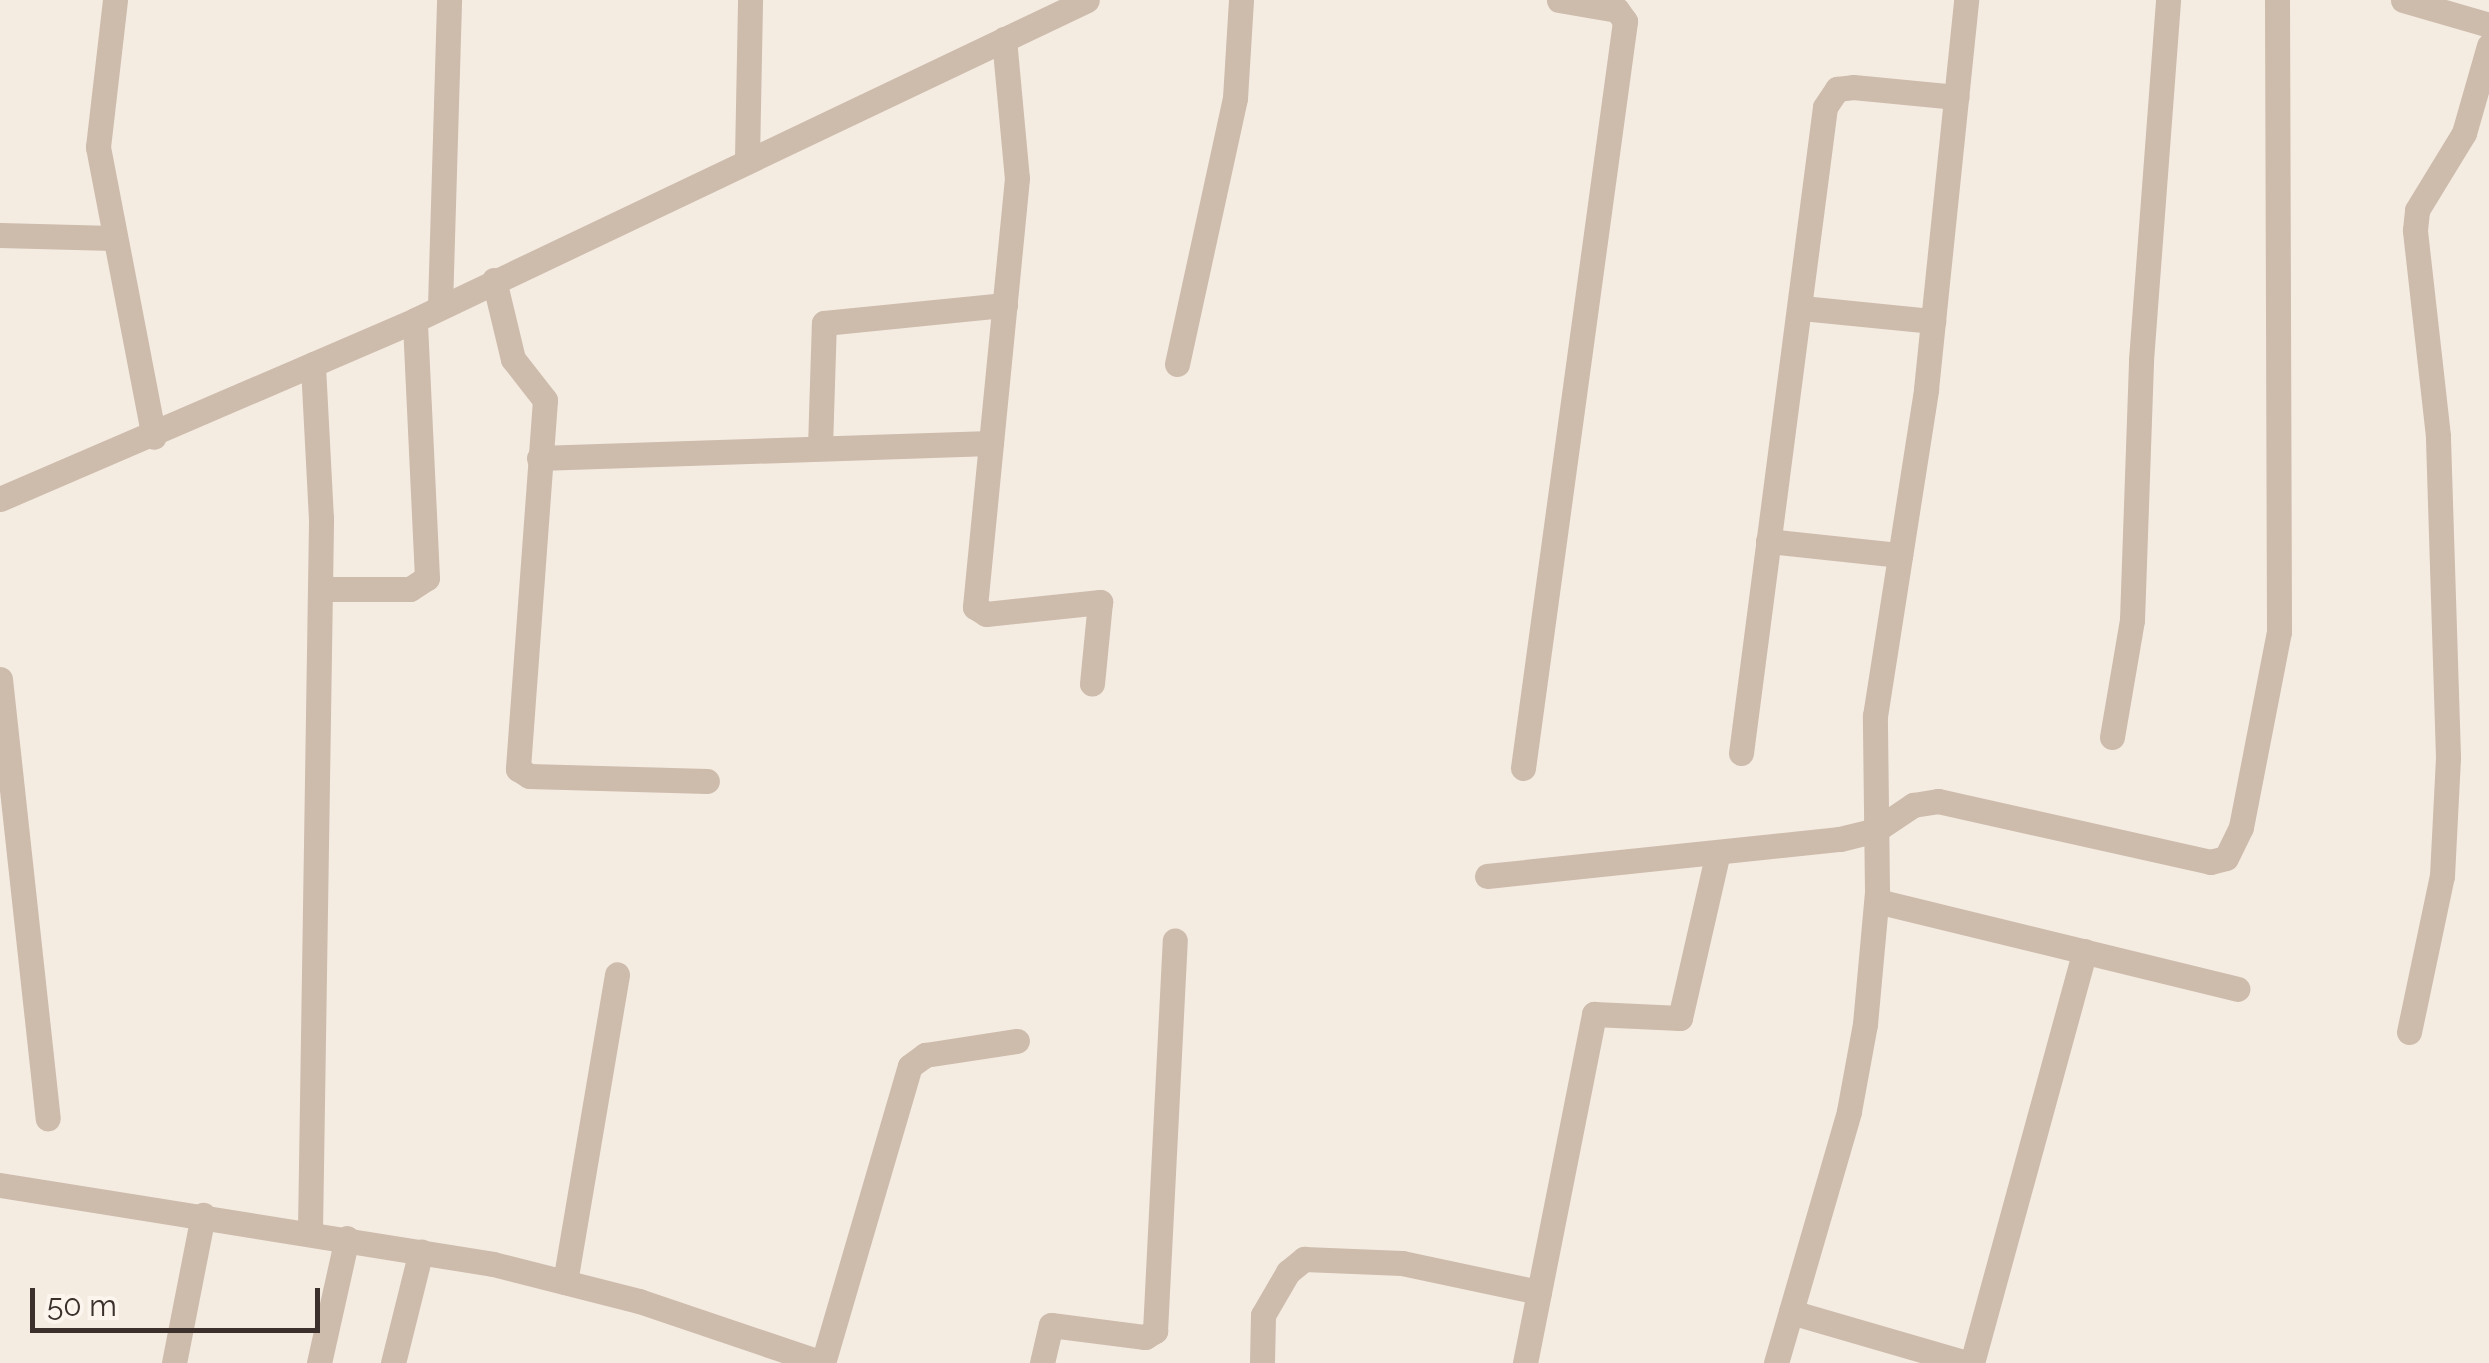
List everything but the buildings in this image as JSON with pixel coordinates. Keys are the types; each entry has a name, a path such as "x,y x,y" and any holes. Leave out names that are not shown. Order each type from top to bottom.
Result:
{"street":[{"path":"115,0 98,146 152,426"},
{"path":"0,499 152,426 415,320 442,282 449,0"},
{"path":"747,148 750,0"},
{"path":"442,282 494,280 747,148 1087,0"},
{"path":"1176,364 1236,98 1241,0"},
{"path":"1523,768 1625,21 1617,10 1559,0"},
{"path":"1776,1363 1849,1110 1875,951 1874,752 1933,322 1966,0"},
{"path":"2112,737 2132,620 2141,360 2168,0"},
{"path":"1488,876 1718,852 1875,822 1912,805 1938,800 2210,862 2234,847 2279,632 2276,0"},
{"path":"2404,0 2489,25"},
{"path":"1004,39 1017,133 1006,305 975,607 986,614 1100,602 1092,684"},
{"path":"2410,1032 2436,902 2448,757 2438,436 2415,230 2417,210 2464,133 2489,46"},
{"path":"1741,753 1830,94 1853,86 1958,97"},
{"path":"0,235 113,238"},
{"path":"494,280 513,358 545,400 518,769 529,776 707,781"},
{"path":"820,447 824,324 1006,305"},
{"path":"1802,308 1933,322"},
{"path":"320,588 410,590 426,578 415,320"},
{"path":"310,1231 320,588 313,364"},
{"path":"540,458 991,443"},
{"path":"1768,541 1900,555"},
{"path":"0,679 48,1118"},
{"path":"1525,1363 1594,1014 1680,1018 1718,852"},
{"path":"1877,900 2236,989"},
{"path":"1042,1363 1051,1325 1145,1337 1155,1331 1175,940"},
{"path":"1792,1312 1969,1363 2085,951"},
{"path":"565,1282 616,974"},
{"path":"0,1184 310,1231 565,1282 822,1363 910,1066 926,1056 1017,1041"},
{"path":"174,1363 202,1215"},
{"path":"319,1363 347,1238"},
{"path":"394,1363 421,1252"},
{"path":"1262,1363 1262,1315 1288,1272 1304,1260 1402,1264 1539,1292"}]}
